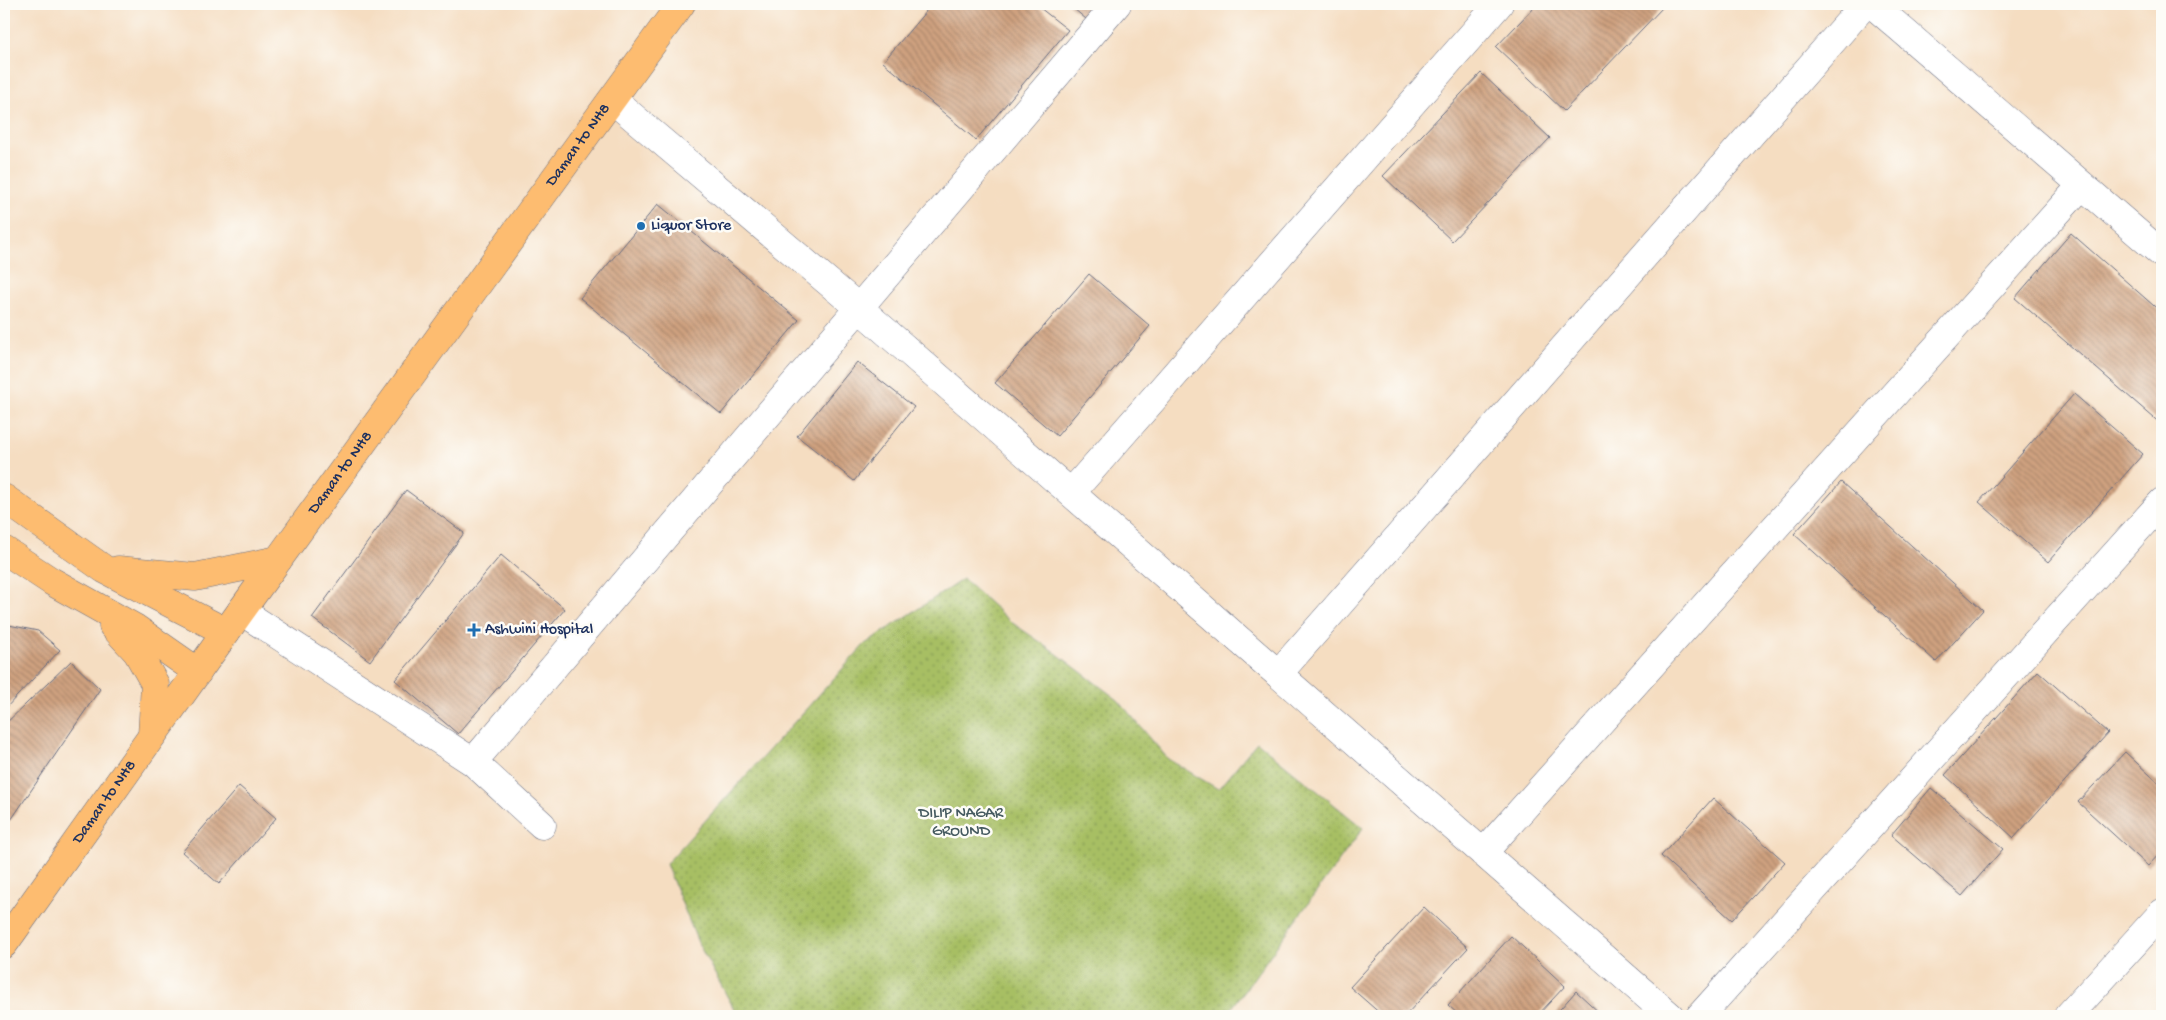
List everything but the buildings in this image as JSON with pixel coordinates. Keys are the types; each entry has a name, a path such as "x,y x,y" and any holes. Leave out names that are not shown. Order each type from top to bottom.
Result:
{"main road":[{"name":"Daman to NH8","path":"4,944 278,560 681,4"},
{"path":"4,498 104,569 234,622"},
{"path":"4,550 51,582 135,628 198,672"},
{"path":"104,569 195,577 278,560"},
{"path":"91,604 137,652 154,684 152,735"}],"street":[{"path":"473,762 1118,4"},
{"path":"1071,493 1499,4"},
{"path":"1278,674 1865,4"},
{"path":"1872,4 2162,254"},
{"path":"613,100 859,308 1483,853 1660,1013"},
{"path":"1483,853 2082,185"},
{"path":"1700,1016 2162,502"},
{"path":"234,622 473,762 542,825"},
{"path":"2068,1016 2162,913"}],"green space":[{"name":"DILIP NAGAR GROUND","path":"963,579 1011,622 1052,650 1118,700 1168,759 1218,789 1257,742 1363,828 1226,1016 738,1016 699,945 666,864 865,644"}],"place":[{"name":"Liquor Store","path":"641,226"},
{"name":"Ashwini Hospital","path":"474,630"}]}
